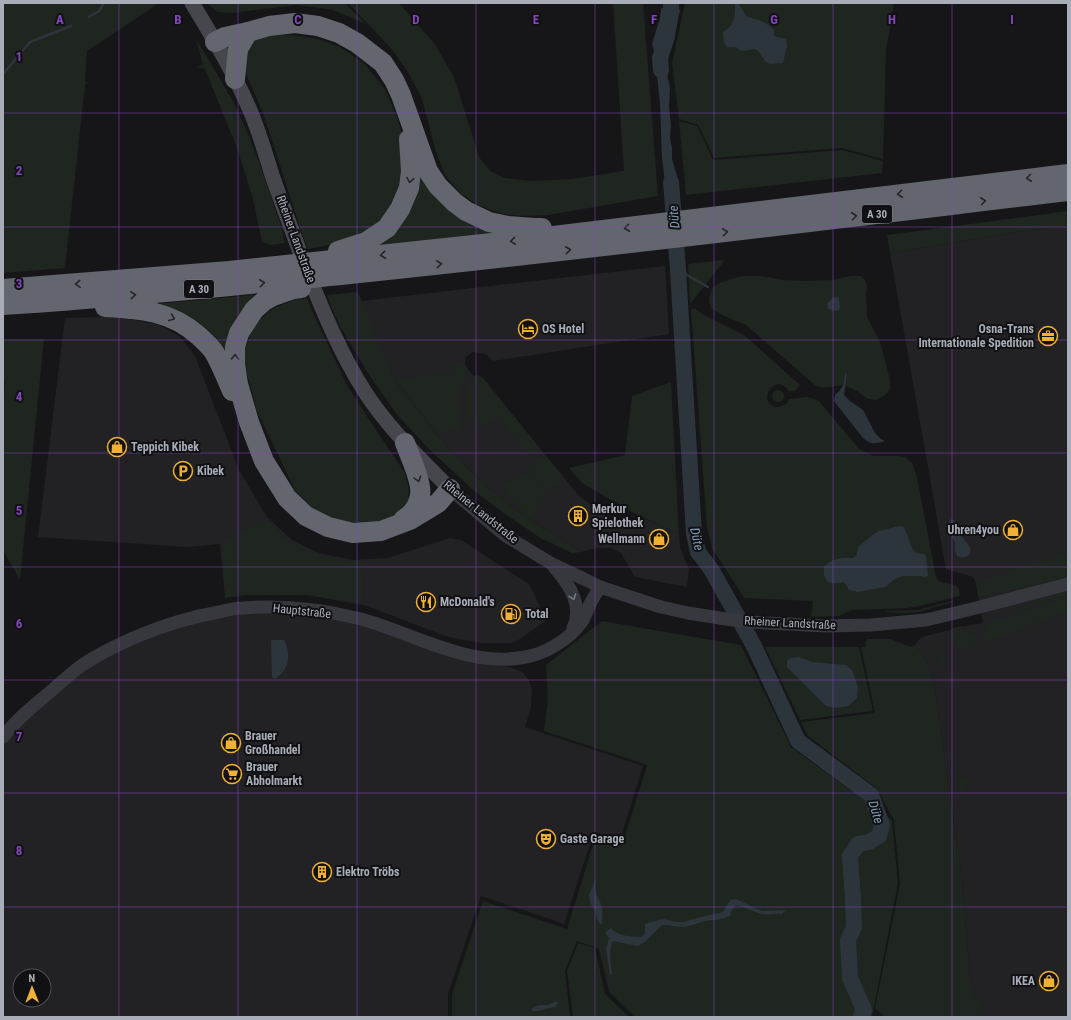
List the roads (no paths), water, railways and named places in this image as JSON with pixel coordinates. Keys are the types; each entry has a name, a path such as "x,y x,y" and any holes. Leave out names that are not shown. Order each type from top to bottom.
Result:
{"highway":[{"path":"215,42 225,37 269,26 295,23 318,26 339,33 357,43 383,63 394,80 401,95 428,171 438,186 454,202 466,211 489,222 508,226 534,228 574,226 593,232"},
{"path":"235,79 238,49 248,32"},
{"path":"229,271 254,261 338,251 366,242 387,228 400,209 408,188 411,171 407,113"},
{"name":"A 30","path":"686,229 1068,174"},
{"name":"A 30","path":"5,300 197,290 386,270 686,229 1068,191"},
{"name":"A 30","path":"5,300 229,271 593,232 661,232"},
{"path":"386,270 380,278 294,289 273,296 264,301 254,310 239,333 235,347 235,364 238,384 249,422 264,461 287,498 306,516 328,527 353,533 381,531 417,516 438,503 450,489"},
{"path":"5,300 28,312 103,307 129,309 164,315 178,321 191,329 204,340 214,352 239,406 249,422"},
{"path":"381,531 408,517 414,510 419,499 420,488 405,443"}],"main road":[{"name":"Rheiner Landstraße","path":"192,3 235,79 251,114 261,138 293,235 322,310 340,347 364,391 376,408 405,443 450,489"}],"street":[{"name":"Rheiner Landstraße","path":"450,489 506,536 552,564 600,587 661,607 726,619 749,622 826,626 871,625 926,620 1068,584"},
{"path":"552,564 565,580 574,596 576,608 576,619 573,630 564,641"},
{"name":"Hauptstraße","path":"3,737 32,708 78,668 124,642 165,625 188,618 242,608 270,607 311,610 361,620 463,654 497,659 517,658 534,655 564,641 582,622 600,587"}],"waterway":[{"path":"89,17 99,11 104,3"},
{"name":"Düte","path":"661,70 660,58 667,36 671,13 671,3"},
{"path":"3,74 30,42 71,26"},
{"name":"Düte","path":"671,182 678,270 694,534 698,552 711,569 754,646 798,741 871,795 882,825 879,836 869,842 858,844 850,856 854,927 848,940 850,978 864,1010 861,1017"},
{"path":"678,270 708,287"}],"place":[{"name":"OS Hotel","path":"528,329"},
{"name":"Osna-Trans Internationale Spedition","path":"1048,336"},
{"name":"Teppich Kibek","path":"117,447"},
{"name":"Kibek","path":"183,471"},
{"name":"Merkur Spielothek","path":"578,516"},
{"name":"Uhren4you","path":"1013,530"},
{"name":"Wellmann","path":"659,539"},
{"name":"McDonald's","path":"426,602"},
{"name":"Total","path":"511,614"},
{"name":"Brauer Großhandel","path":"231,743"},
{"name":"Brauer Abholmarkt","path":"232,774"},
{"name":"Gaste Garage","path":"546,839"},
{"name":"Elektro Tröbs","path":"322,872"},
{"name":"IKEA","path":"1049,981"}]}
